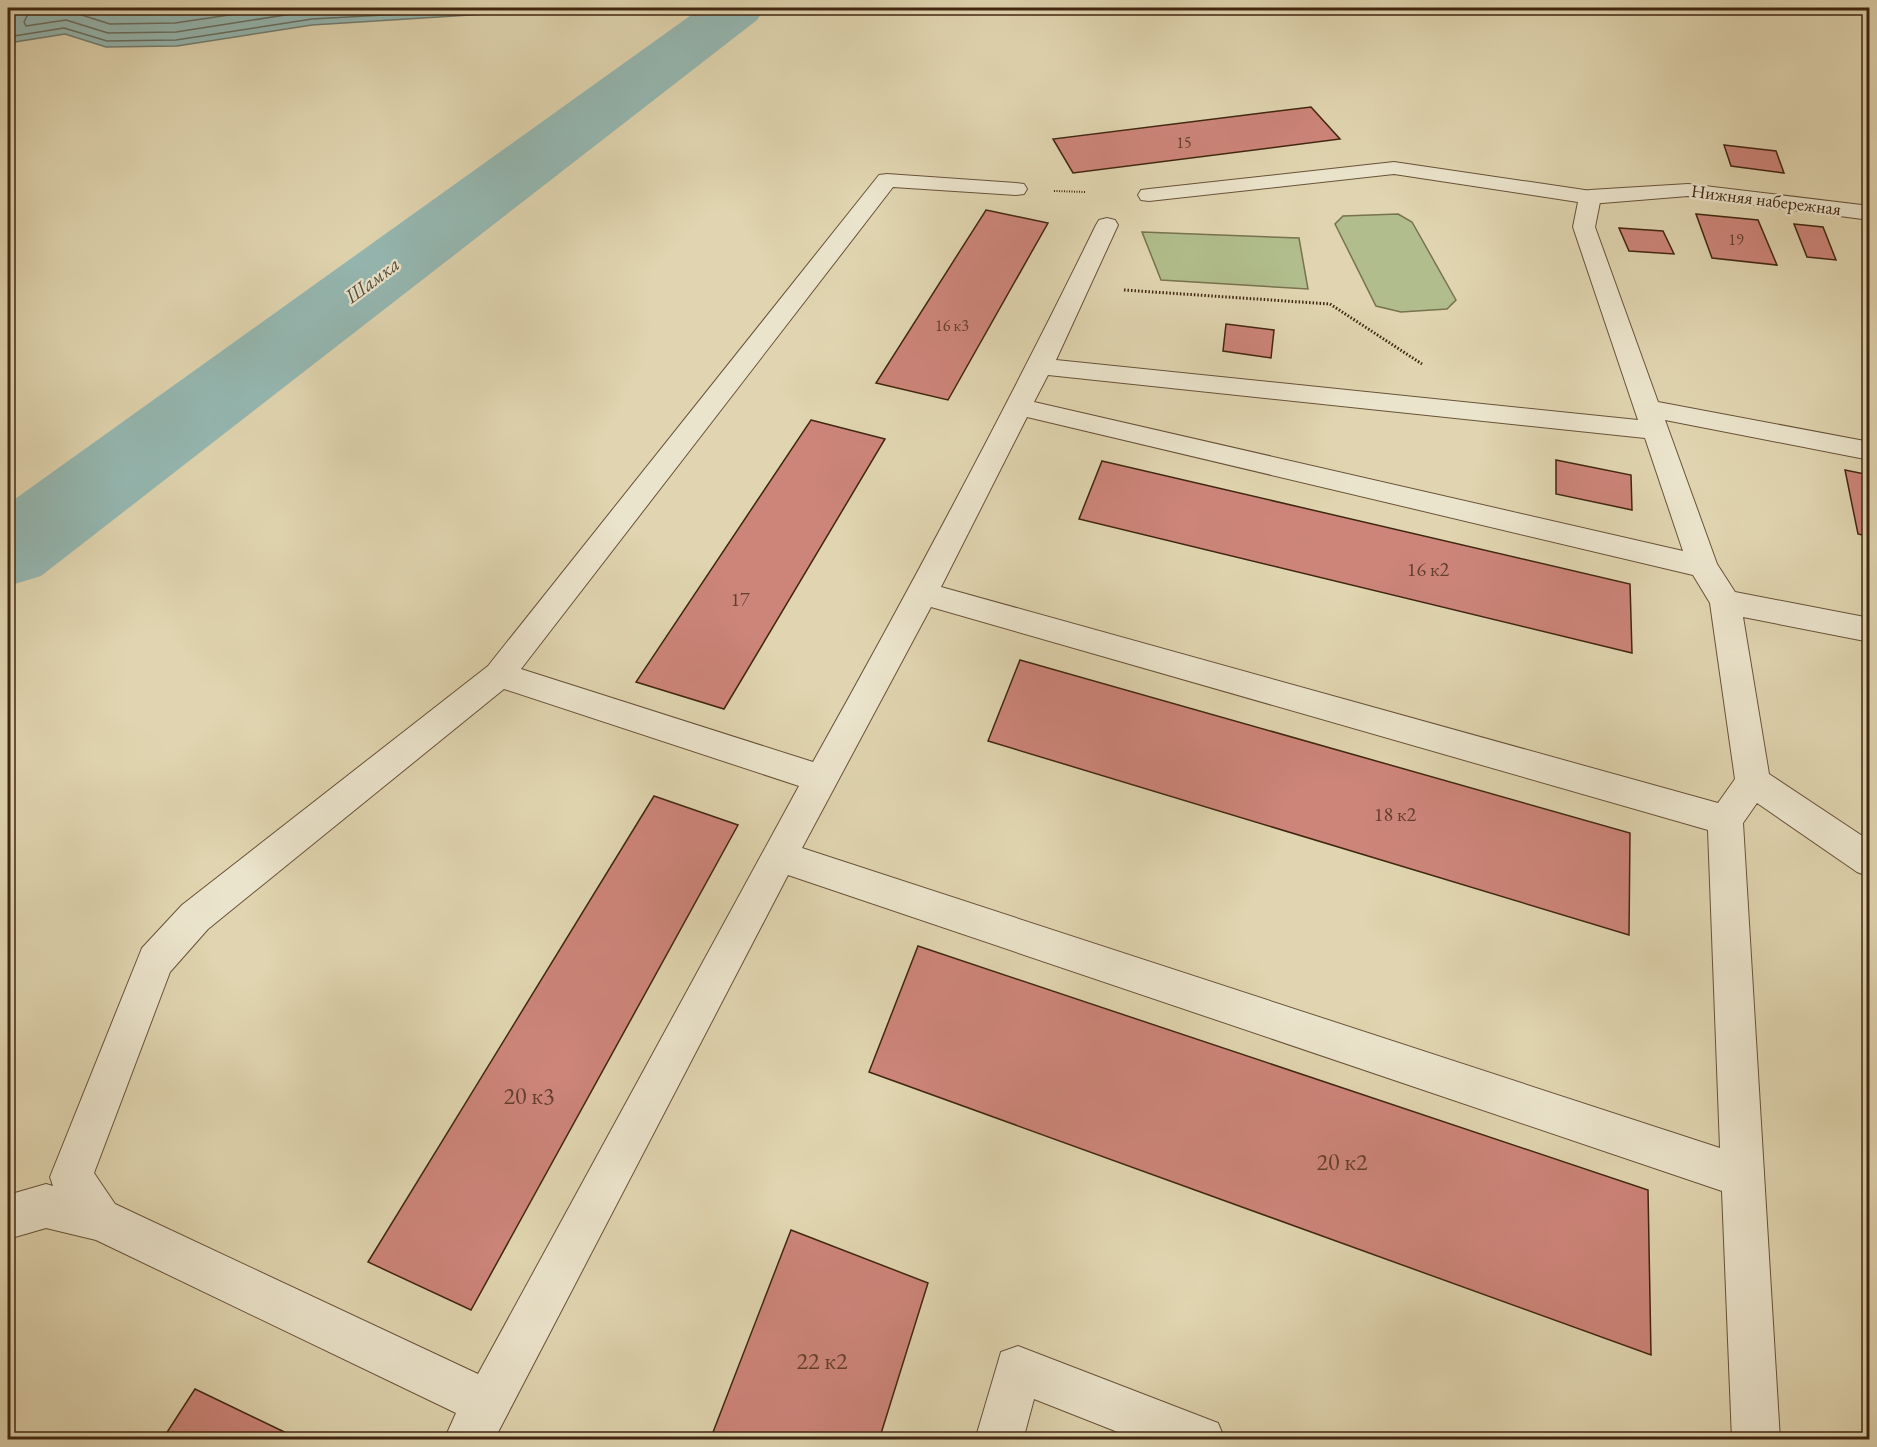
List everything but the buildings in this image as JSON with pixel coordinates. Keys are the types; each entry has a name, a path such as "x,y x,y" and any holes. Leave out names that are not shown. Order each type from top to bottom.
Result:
{"street":[{"name":"Нижняя набережная","path":"1149,195 1394,168 1590,197 1688,190 1869,213"},
{"path":"100,1219 71,1177 155,961 195,917 499,675 887,180 1016,189"},
{"path":"1590,197 1584,227 1703,566 1725,602 1753,782 1725,820 1756,1440"},
{"path":"8,1217 46,1206 100,1219 478,1421 923,593 1040,366 1107,225"},
{"path":"1040,366 1651,419 1869,451"},
{"path":"1019,407 1703,566"},
{"path":"923,593 1725,820"},
{"path":"1725,602 1869,630"},
{"path":"499,675 821,779"},
{"path":"1753,782 1869,861"},
{"path":"781,857 1743,1177"},
{"path":"999,1440 1018,1368 1201,1440"}],"path":[{"path":"1078,286 1330,304 1431,369"}],"green space":[{"path":"1398,214 1412,222 1456,300 1447,309 1401,312 1376,306 1335,224 1343,216"},
{"path":"1142,232 1299,238 1308,289 1161,280"}],"water":[{"path":"33,8 581,8 312,25 177,46 106,47 65,34 8,43 8,12"}],"waterway":[{"name":"Шамка","path":"8,552 737,8"}]}
